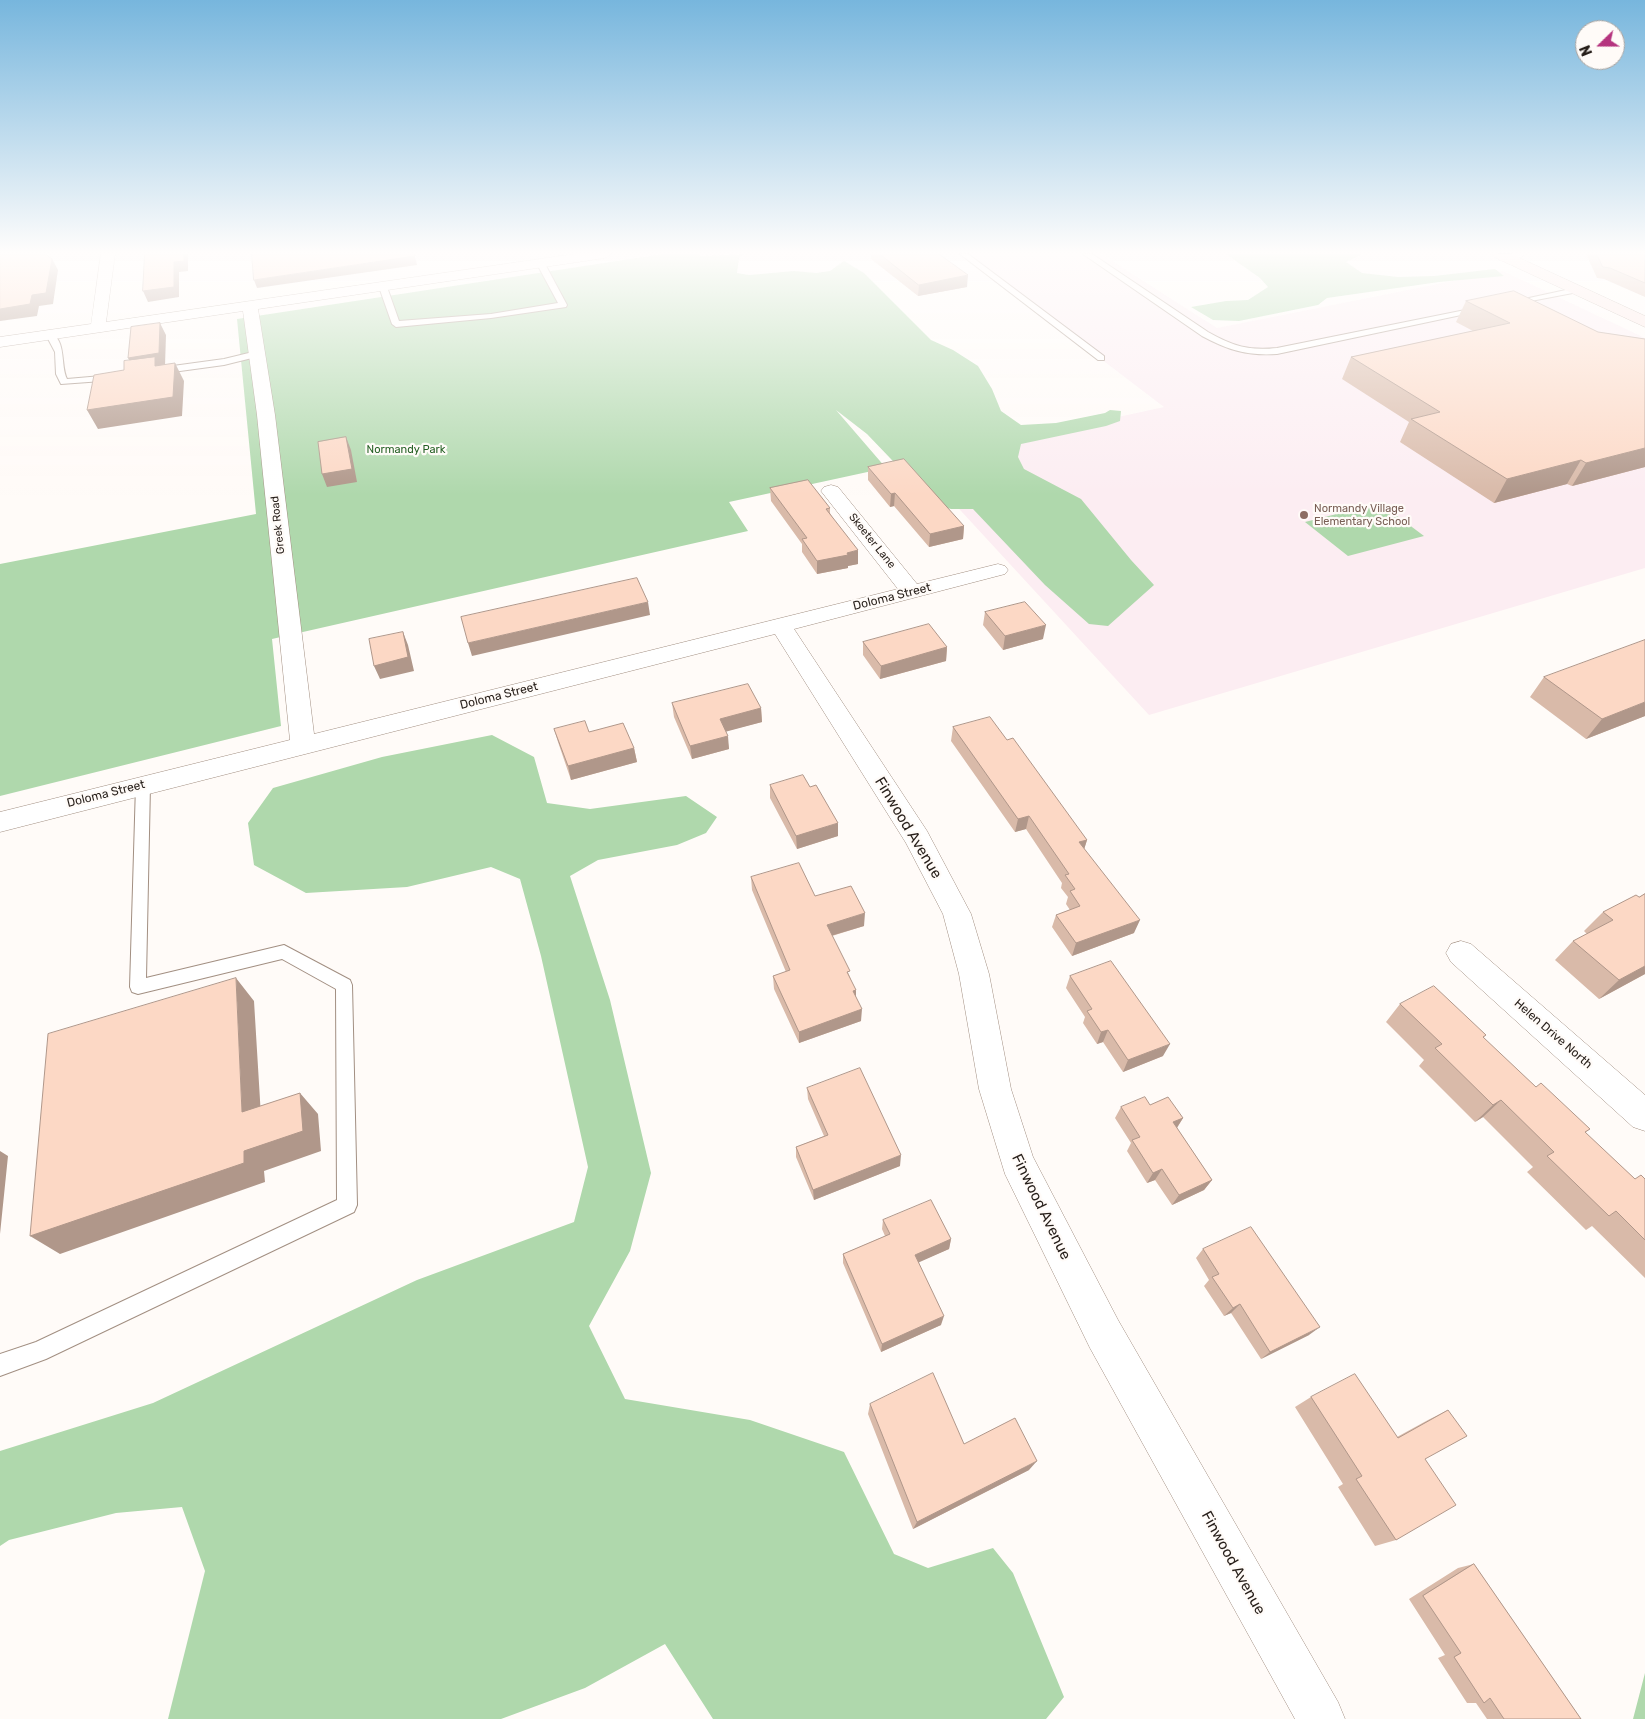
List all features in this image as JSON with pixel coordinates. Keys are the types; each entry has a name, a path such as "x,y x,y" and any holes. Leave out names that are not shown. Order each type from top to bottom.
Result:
{"street":[{"path":"0,342 55,334"},
{"name":"Greek Road","path":"254,334 303,744"},
{"name":"Skeeter Lane","path":"831,491 912,592"},
{"name":"Doloma Street","path":"0,822 998,570"},
{"name":"Finwood Avenue","path":"781,626 916,838 958,914 974,974 995,1089 1016,1162 1104,1334 1321,1719"},
{"name":"Helen Drive North","path":"1461,953 1638,1099"}],"lane":[{"path":"1069,334 1100,358"},
{"path":"1205,334 1222,344 1255,353 1277,351 1358,334"},
{"path":"50,335 59,352 60,374 64,382 84,382 121,376"},
{"path":"149,373 224,362 257,354"},
{"path":"0,1366 39,1352 347,1205 344,985 284,952 138,987 143,785"}],"shaded area":[{"name":"Normandy Village Elementary School","path":"1068,334 1637,334 1645,338 1645,568 1149,715 915,461 1164,407"}],"green space":[{"name":"Normandy Park","path":"238,334 925,334 931,340 953,350 978,366 992,389 1001,411 1021,425 1056,423 1105,413 1110,410 1121,411 1120,421 1106,426 1021,444 1018,457 1024,469 1081,499 1154,585 1108,626 1089,624 1045,585 973,509 951,509 935,505 867,434 836,410 886,468 729,502 748,531 272,639 281,726 0,796 0,564 256,514"},
{"path":"1380,503 1424,536 1348,556 1305,522"},
{"path":"492,735 534,757 547,803 590,809 686,796 717,817 706,833 677,845 598,860 570,876 610,1000 651,1173 630,1251 589,1326 625,1399 750,1420 844,1452 894,1554 928,1568 993,1548 1013,1573 1064,1697 1046,1719 713,1719 665,1644 585,1688 501,1719 168,1719 205,1571 182,1507 116,1513 9,1540 0,1546 0,1451 153,1403 417,1280 574,1222 588,1167 541,956 520,879 491,867 407,887 306,893 254,865 248,823 273,788 382,757"},
{"path":"1645,1673 1645,1719 1633,1719"}],"building":[{"path":"130,334 160,334 159,353 128,358"},
{"path":"1458,334 1613,334 1645,339 1645,448 1586,463 1581,460 1507,479 1411,419 1440,412 1351,357"},
{"path":"155,357 155,366 175,363 173,397 87,410 94,375 124,370 124,361"},
{"path":"346,437 352,469 322,474 318,442"},
{"path":"904,459 964,526 930,534 895,493 891,494 868,467"},
{"path":"808,480 830,508 826,509 858,550 847,553 848,555 817,561 802,539 807,538 770,488"},
{"path":"637,578 648,602 468,643 461,617"},
{"path":"1025,602 1046,625 1005,636 985,612"},
{"path":"929,624 947,647 881,666 863,642"},
{"path":"403,632 408,657 374,666 369,639"},
{"path":"1645,640 1645,702 1602,719 1544,677"},
{"path":"748,684 761,708 720,719 728,736 690,746 672,703"},
{"path":"990,717 1007,740 1013,738 1087,840 1079,842 1140,920 1076,943 1056,915 1080,906 1070,891 1075,889 1065,875 1069,874 1029,816 1018,819 953,727"},
{"path":"585,721 589,732 623,723 634,748 568,766 554,729"},
{"path":"803,775 810,787 816,785 838,823 796,836 770,785"},
{"path":"799,863 815,896 851,886 865,913 827,925 850,971 847,972 856,990 853,991 862,1009 799,1032 773,976 790,970 751,877"},
{"path":"1645,894 1645,966 1619,980 1573,941 1613,920 1603,912 1636,895 1639,897"},
{"path":"1111,961 1170,1044 1128,1060 1108,1030 1101,1032 1087,1011 1092,1009 1070,976"},
{"path":"236,978 242,1112 300,1093 303,1131 244,1151 244,1163 30,1236 48,1034"},
{"path":"1434,986 1486,1035 1483,1037 1536,1087 1541,1083 1590,1129 1585,1132 1635,1179 1641,1175 1645,1179 1645,1240 1616,1211 1609,1216 1547,1156 1554,1152 1501,1100 1493,1105 1435,1048 1442,1044 1400,1004"},
{"path":"860,1068 901,1155 813,1190 796,1147 828,1135 807,1088"},
{"path":"1145,1097 1150,1105 1168,1097 1183,1118 1173,1122 1212,1180 1179,1195 1162,1169 1153,1173 1132,1140 1140,1137 1121,1107"},
{"path":"931,1200 951,1239 915,1255 944,1316 882,1344 843,1254 890,1234 883,1220"},
{"path":"1251,1227 1320,1327 1270,1352 1240,1304 1233,1308 1212,1277 1219,1274 1203,1249"},
{"path":"933,1373 964,1444 1015,1418 1037,1461 917,1522 870,1404"},
{"path":"1355,1374 1398,1438 1448,1410 1467,1436 1425,1459 1456,1505 1396,1540 1356,1479 1362,1476 1311,1397"},
{"path":"1474,1564 1581,1719 1504,1719 1490,1698 1484,1703 1454,1657 1461,1653 1423,1596"}],"place":[{"name":"Normandy Village Elementary School","path":"1304,515"}]}
